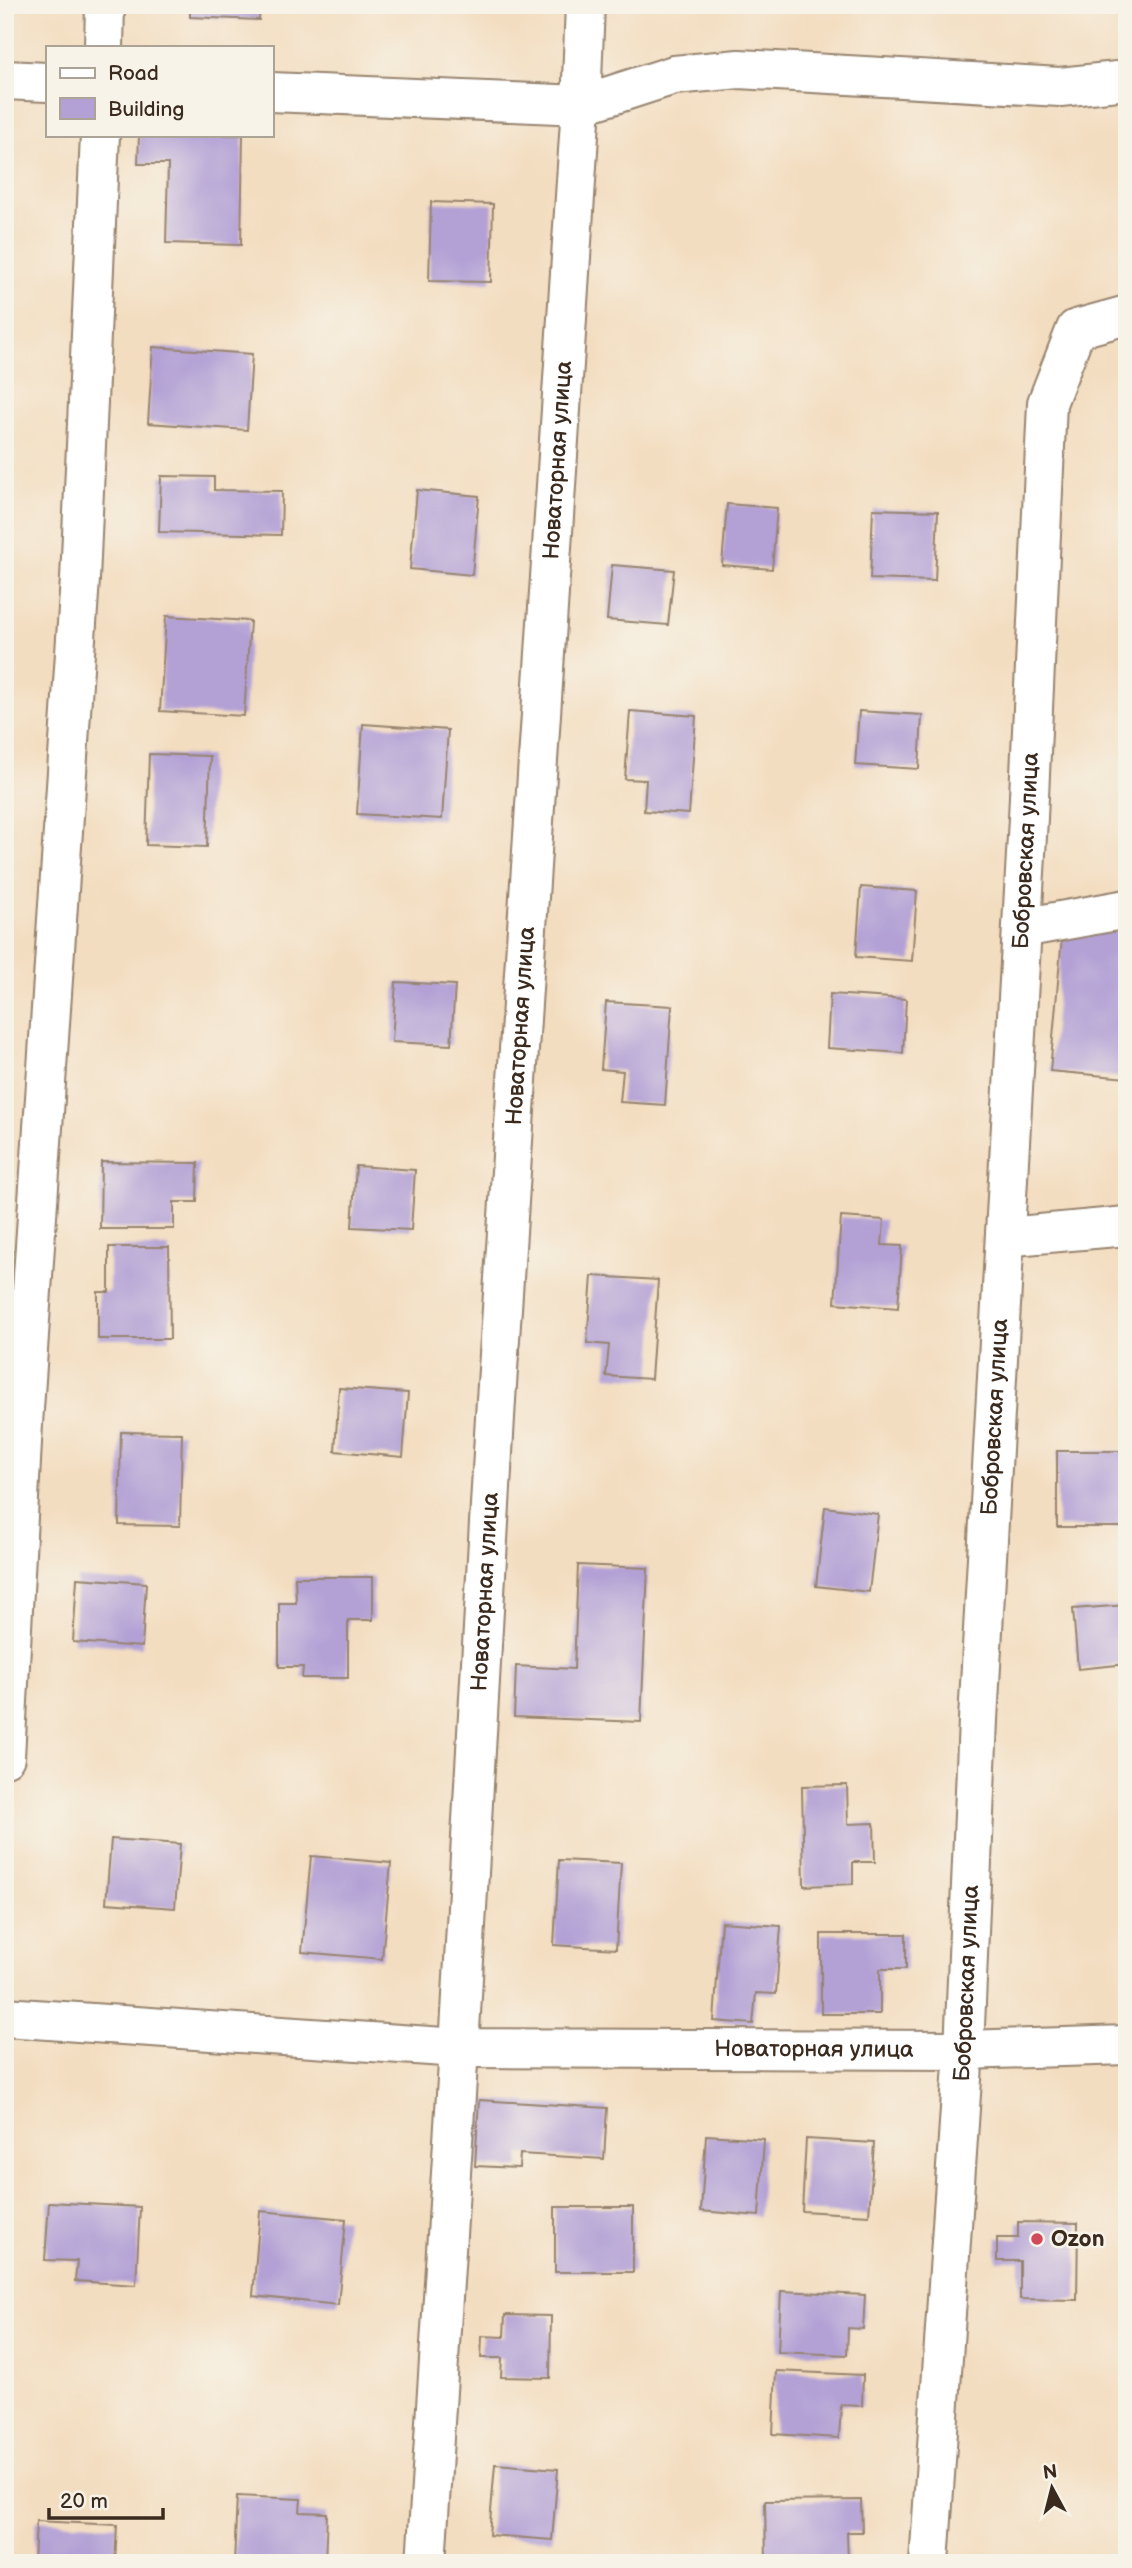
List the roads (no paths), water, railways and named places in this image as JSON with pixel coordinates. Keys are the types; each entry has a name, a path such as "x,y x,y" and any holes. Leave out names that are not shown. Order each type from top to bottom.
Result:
{"street":[{"path":"104,46 105,5"},
{"name":"Новаторная улица","path":"426,2563 497,1386 581,105 585,5"},
{"path":"273,92 581,105 674,75 739,69 1060,87 1127,80"},
{"path":"5,80 46,82"},
{"path":"5,1757 23,1424 80,579 100,136"},
{"name":"Бобровская улица","path":"929,2563 964,2050 977,1734 1022,928 1047,403 1076,329 1127,314"},
{"path":"1022,928 1127,909"},
{"path":"1004,1237 1127,1226"},
{"name":"Новаторная улица","path":"5,2017 459,2048 964,2050 1127,2045"}],"place":[{"name":"Ozon","path":"1037,2239"}]}
